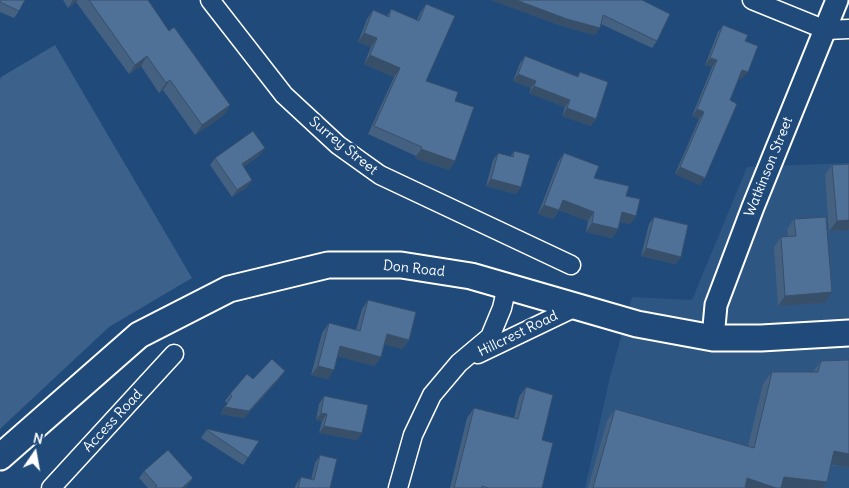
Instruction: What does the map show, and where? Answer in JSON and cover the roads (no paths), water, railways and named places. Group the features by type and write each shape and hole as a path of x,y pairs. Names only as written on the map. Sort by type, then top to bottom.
{"main road":[{"name":"Don Road","path":"0,456 139,335 229,289 328,265 401,265 470,276 637,324 713,338 761,338 849,333"}],"street":[{"name":"Surrey Street","path":"210,0 284,95 338,145 380,175 571,265"},
{"path":"752,0 826,30 849,29"},
{"name":"Watkinson Street","path":"713,338 716,305 753,207 837,0"},
{"name":"Hillcrest Road","path":"398,488 413,435 432,395 460,363 490,337 502,308 507,286"},
{"name":"Hillcrest Road","path":"460,363 578,306"},
{"name":"Access Road","path":"51,488 174,354"}]}
